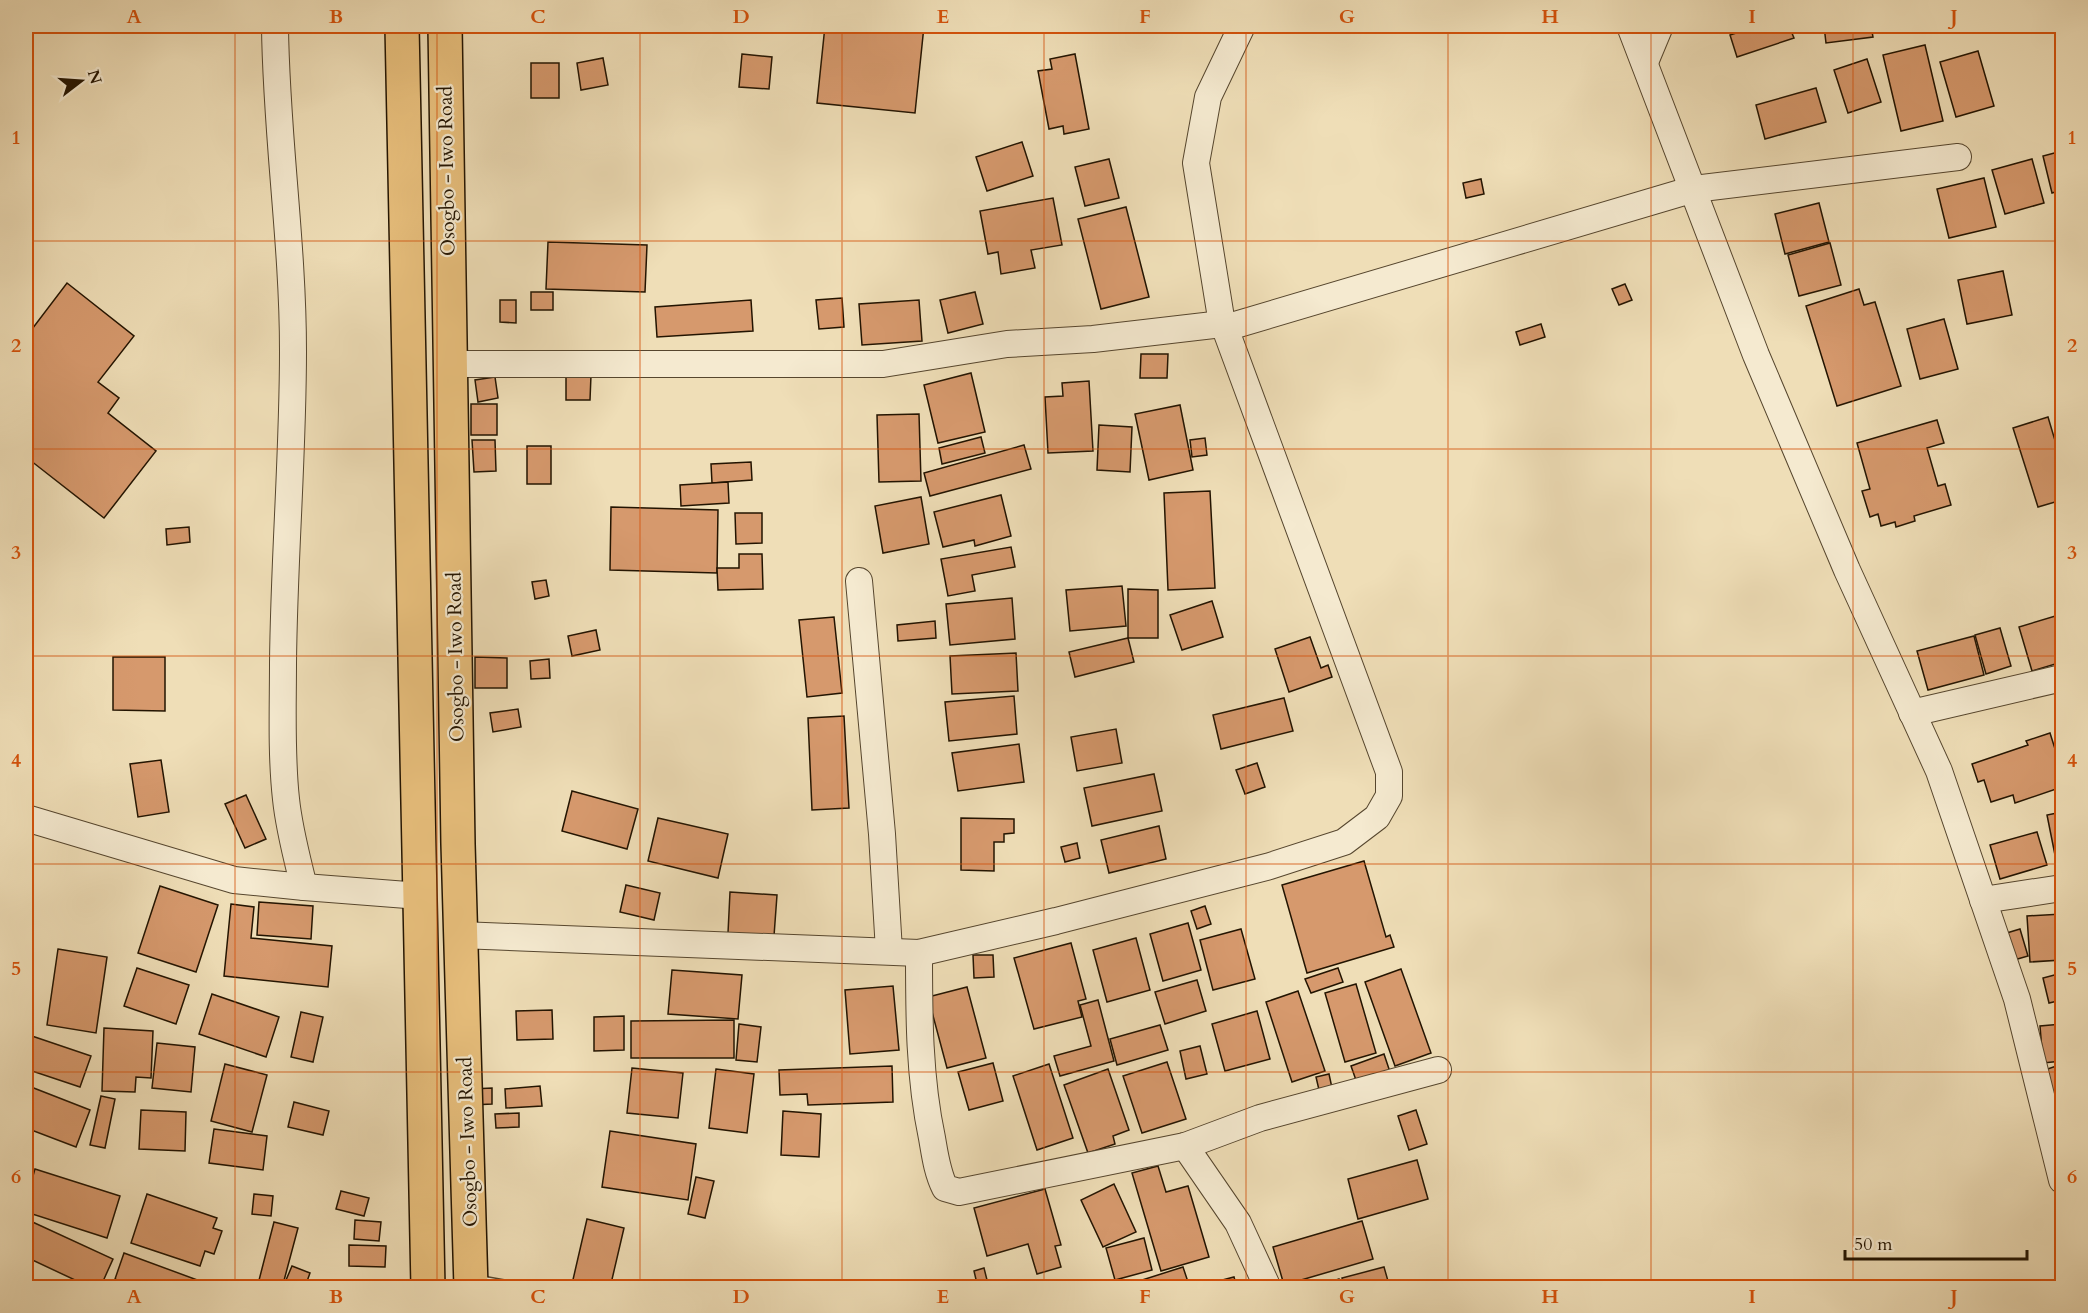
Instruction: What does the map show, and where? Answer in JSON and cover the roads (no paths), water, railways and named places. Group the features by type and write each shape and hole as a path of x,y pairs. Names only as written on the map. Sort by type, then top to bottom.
{"main road":[{"name":"Osogbo - Iwo Road","path":"402,26 428,1287"},
{"name":"Osogbo - Iwo Road","path":"445,26 460,935 471,1284"}],"street":[{"path":"274,26 288,227 293,349 291,474 284,602 282,755 291,833 304,887"},
{"path":"460,935 919,953 1056,921 1292,860 1344,842 1377,817 1389,796 1389,772 1224,326 1196,163 1208,97 1242,26"},
{"path":"1630,26 1756,355 1847,570 1939,771 2017,999 2062,1180"},
{"path":"1645,62 1660,26"},
{"path":"449,364 883,364 1007,344 1093,339 1224,326 1694,189 1958,158"},
{"path":"859,581 881,822 889,951"},
{"path":"1912,713 2062,678"},
{"path":"26,818 234,880 420,896"},
{"path":"1983,900 2062,888"},
{"path":"919,953 920,1054 927,1114 940,1177 945,1188 959,1192 1185,1146 1260,1118 1438,1070"},
{"path":"1185,1146 1238,1223 1268,1287"}],"lane":[{"path":"471,1284 512,1287"}]}
